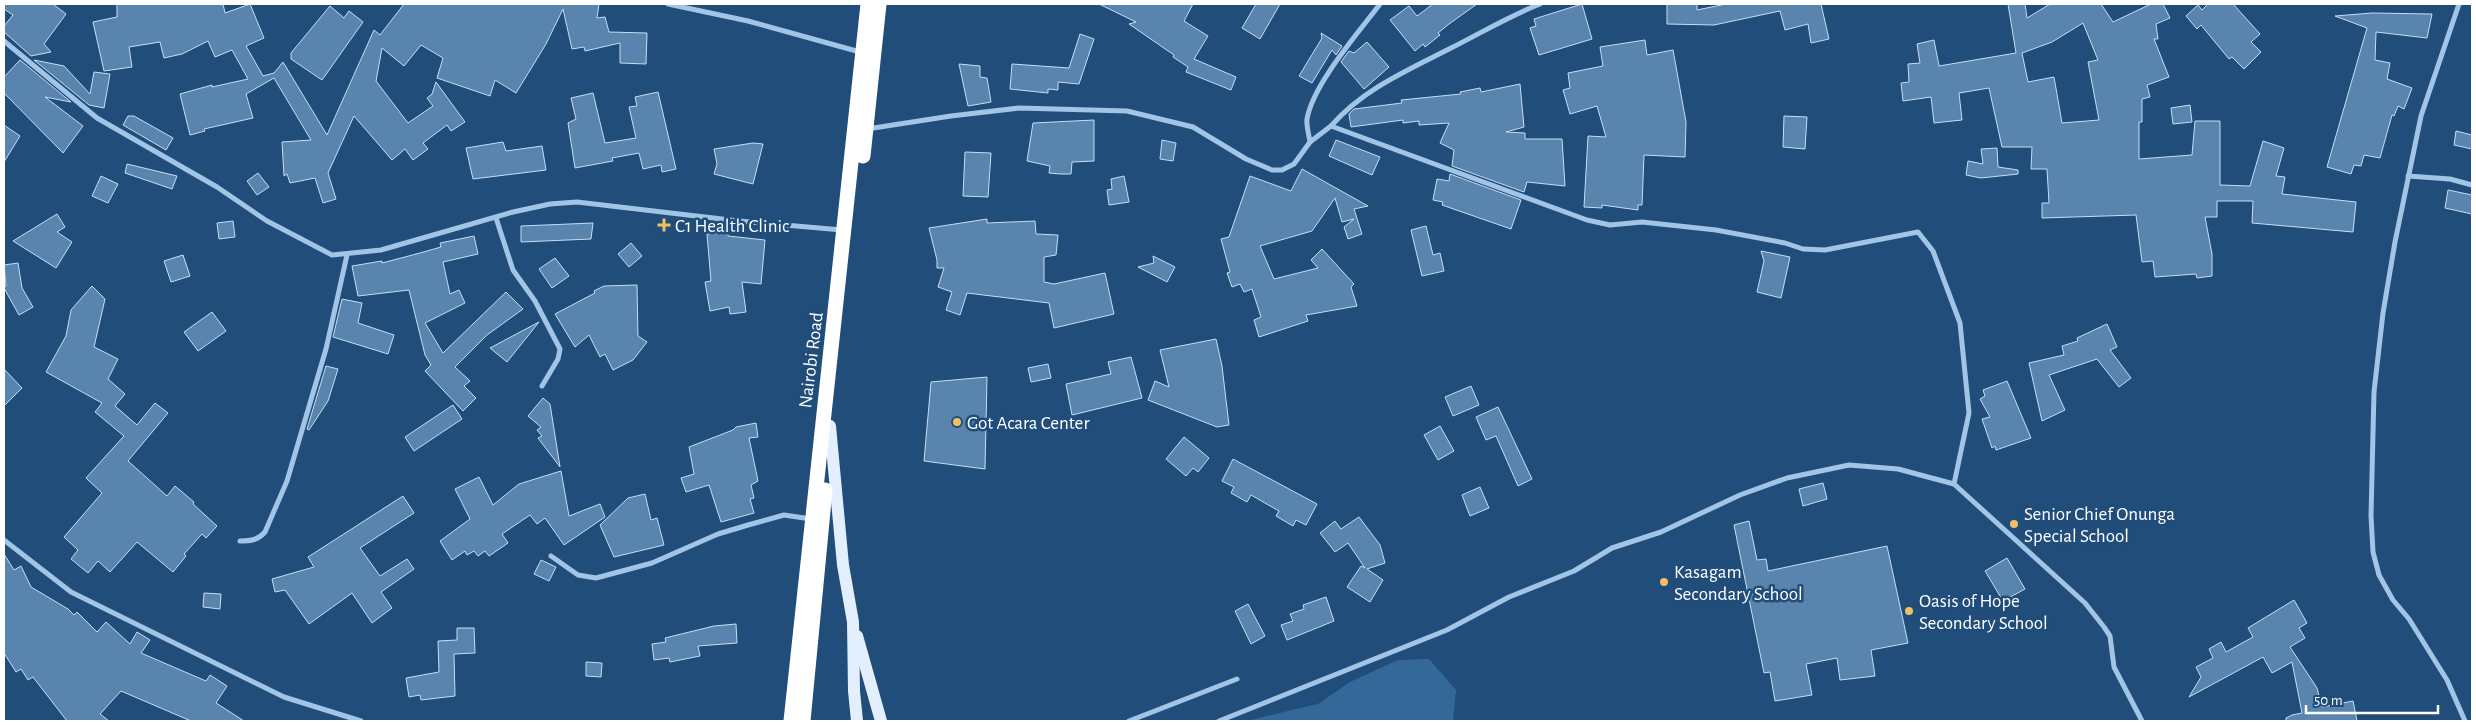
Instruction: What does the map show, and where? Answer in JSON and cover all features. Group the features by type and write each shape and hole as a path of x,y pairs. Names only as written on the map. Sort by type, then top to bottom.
{"highway":[{"name":"Nairobi Road","path":"791,721 868,4"},
{"name":"Nairobi Road","path":"803,721 818,574 830,426 866,130 879,4"}],"main road":[{"path":"830,426 843,565 853,622 881,721"},
{"path":"853,622 854,691 857,721"}],"street":[{"path":"668,4 748,21 863,53"},
{"path":"1310,142 1306,120 1314,100 1332,67 1380,4"},
{"path":"866,130 951,116 1019,108 1127,111 1193,127 1246,159 1272,170 1282,170 1294,164 1310,142 1331,126 1343,112 1373,89 1405,70 1540,4"},
{"path":"2460,4 2421,116 2408,176 2383,313 2374,392 2370,466 2373,552 2380,575 2392,600 2408,620 2447,680 2465,721"},
{"path":"4,41 97,118 217,187 268,221 313,247 332,255 347,255 410,243 543,206 577,202 739,222 845,231"},
{"path":"1331,126 1587,220 1610,225 1642,222 1716,230 1785,243 1803,249 1825,250 1918,232 1933,251 1960,323 1969,413 1954,484"},
{"path":"2408,176 2450,179 2472,185"},
{"path":"496,218 513,270 535,301 560,349 558,359 542,386"},
{"path":"240,541 260,538 265,532 287,481 326,349 347,255"},
{"path":"1219,721 1395,649 1447,630 1509,597 1574,571 1612,548 1661,532 1740,495 1787,478 1849,465 1898,469 1954,484 2078,597 2099,621 2110,636 2114,667 2142,721"},
{"path":"550,556 578,575 596,578 652,563 718,534 784,515 812,519"},
{"path":"4,540 71,592 284,696 361,721"},
{"path":"1129,721 1237,679"}],"shaded area":[{"path":"1429,659 1456,690 1453,721 1246,721 1318,704 1350,682 1398,660"}],"building":[{"path":"4,4 53,4 66,14 44,44 51,52 31,56 4,32 4,26 13,15 4,9"},
{"path":"117,4 223,4 225,13 250,4 264,38 246,46 263,76 274,73 283,62 327,135 374,30 380,35 404,4 599,4 597,18 605,17 609,32 647,33 646,64 620,63 620,43 585,51 584,47 572,49 563,9 546,44 516,93 495,80 490,96 437,78 443,58 421,45 404,66 382,48 376,81 408,123 433,106 427,98 432,94 436,82 465,122 451,131 447,125 423,143 428,149 413,160 405,149 392,160 354,116 328,173 336,199 323,203 315,178 290,183 287,174 284,176 282,142 311,140 274,78 246,94 253,118 204,129 205,131 190,135 180,94 212,85 212,87 248,79 232,50 215,57 208,41 182,54 164,58 160,42 129,47 132,67 104,71 93,22 117,17"},
{"path":"1099,4 1193,4 1184,21 1208,36 1194,59 1236,77 1231,90 1186,72 1188,67 1173,57 1174,55 1129,24 1136,22"},
{"path":"1256,4 1280,4 1260,39 1242,28"},
{"path":"1433,4 1477,4 1438,33 1440,35 1425,47 1423,44 1415,51 1390,20 1409,6 1417,16"},
{"path":"1582,4 1592,39 1539,55 1530,28 1536,26 1534,19"},
{"path":"1667,4 1697,4 1697,10 1726,4 1821,4 1829,39 1811,43 1808,24 1785,30 1780,11 1714,25 1667,24"},
{"path":"2008,4 2025,4 2027,18 2050,4 2101,4 2113,22 2151,4 2163,4 2170,18 2156,24 2158,39 2154,39 2169,77 2147,85 2150,97 2142,99 2142,122 2139,122 2139,159 2192,155 2195,121 2220,121 2220,185 2250,186 2263,141 2284,148 2276,176 2285,177 2282,194 2356,202 2353,232 2252,223 2253,201 2217,201 2217,217 2205,217 2212,254 2212,276 2197,278 2196,274 2155,277 2153,261 2142,262 2136,215 2042,218 2042,203 2049,203 2047,169 2031,169 2032,147 2002,147 1989,88 1959,93 1962,120 1934,123 1931,97 1903,101 1901,83 1909,82 1908,64 1920,63 1917,44 1934,40 1939,66 2016,53","holes":["2083,23 2098,60 2088,62 2099,120 2062,123 2054,77 2028,82 2022,53 2052,42"]},
{"path":"2208,4 2233,4 2260,34 2251,42 2261,52 2244,69 2232,57 2229,59 2201,25 2197,29 2186,16 2198,5 2202,10"},
{"path":"330,6 344,18 349,11 363,22 322,80 291,59 291,53"},
{"path":"2372,13 2432,14 2427,38 2376,32 2375,60 2390,63 2387,79 2412,88 2404,109 2398,106 2394,116 2392,115 2380,158 2364,155 2361,166 2354,165 2351,174 2327,167 2367,28 2335,16"},
{"path":"1321,33 1342,46 1336,55 1332,50 1312,83 1299,76 1322,38"},
{"path":"1080,34 1094,39 1079,84 1058,82 1058,90 1048,89 1048,93 1010,89 1012,64 1069,68"},
{"path":"1645,40 1647,55 1673,50 1686,122 1685,157 1644,155 1642,205 1638,205 1638,210 1602,205 1602,208 1584,207 1588,136 1606,137 1597,106 1570,114 1563,90 1570,88 1568,73 1603,66 1600,47"},
{"path":"1367,42 1389,67 1364,89 1341,62 1349,51 1354,53"},
{"path":"20,60 71,102 45,97 83,126 63,153 4,93 4,77"},
{"path":"34,60 64,66 90,94 94,72 110,74 104,108 89,105"},
{"path":"959,64 980,66 980,77 987,78 991,102 968,106"},
{"path":"1520,84 1524,127 1506,132 1525,133 1525,139 1562,139 1565,186 1527,182 1524,192 1452,166 1454,150 1440,143 1449,123 1419,125 1419,121 1403,123 1403,120 1351,127 1349,114 1354,109 1402,103 1401,100 1461,94 1460,92 1480,88 1481,92"},
{"path":"658,92 676,169 662,172 661,165 643,169 639,153 612,158 613,161 575,168 568,123 576,119 571,98 593,93 605,143 636,138 629,107 637,106 635,97"},
{"path":"2190,105 2192,122 2173,124 2171,108"},
{"path":"128,116 134,116 173,138 166,150 123,125"},
{"path":"1784,116 1807,117 1805,149 1783,147"},
{"path":"1094,120 1094,161 1072,162 1071,174 1060,174 1049,173 1050,166 1027,161 1033,123"},
{"path":"4,125 20,136 4,162"},
{"path":"2456,131 2472,135 2472,149 2454,145"},
{"path":"1162,140 1176,143 1173,161 1160,159"},
{"path":"1336,140 1380,157 1372,175 1329,156"},
{"path":"503,142 506,151 542,146 546,170 473,179 466,148"},
{"path":"753,143 763,144 753,184 714,174 717,164 714,149"},
{"path":"1997,148 1998,167 2018,170 2018,174 1981,178 1966,175 1968,161 1983,164 1981,149"},
{"path":"965,152 991,153 988,197 963,196"},
{"path":"127,164 177,176 172,189 125,173"},
{"path":"1302,169 1368,206 1354,209 1362,234 1348,239 1344,227 1354,219 1342,222 1335,198 1312,231 1260,246 1274,279 1318,268 1311,260 1322,249 1354,284 1351,287 1357,306 1306,315 1308,321 1259,337 1254,320 1261,317 1252,289 1244,292 1240,284 1232,287 1227,273 1230,272 1221,239 1229,237 1250,176 1291,191"},
{"path":"258,173 269,187 257,195 247,181"},
{"path":"1450,174 1521,200 1511,229 1442,205 1443,202 1433,200 1437,179 1449,181"},
{"path":"101,176 118,184 108,203 92,196"},
{"path":"1124,176 1129,202 1109,205 1107,190 1112,189 1111,179"},
{"path":"2448,190 2472,195 2472,214 2445,208"},
{"path":"57,214 65,227 57,232 72,242 56,268 13,241"},
{"path":"987,219 987,223 1035,221 1036,234 1058,235 1056,255 1044,257 1044,282 1054,284 1105,273 1114,314 1054,328 1049,303 967,293 960,315 946,310 952,292 938,287 944,268 937,268 937,260 929,228"},
{"path":"233,221 235,237 219,239 217,223"},
{"path":"593,223 591,239 521,242 521,226"},
{"path":"1426,226 1433,255 1440,253 1444,271 1422,276 1411,230"},
{"path":"728,233 728,236 765,240 761,284 742,282 746,312 730,314 729,307 710,311 705,282 711,281 707,234"},
{"path":"474,236 478,254 443,262 450,294 459,290 465,303 425,323 443,353 506,292 523,309 487,335 455,367 470,381 464,386 476,398 463,411 425,371 431,365 425,355 409,290 358,296 352,266 382,261 382,263 441,247 440,243"},
{"path":"631,243 642,256 629,267 618,254"},
{"path":"1761,251 1790,257 1781,298 1757,292 1764,261"},
{"path":"183,255 190,276 171,282 164,261"},
{"path":"1153,256 1175,267 1167,282 1138,267 1154,263"},
{"path":"555,258 569,276 552,288 539,269"},
{"path":"18,263 22,288 33,307 19,315 4,288 6,286 4,265"},
{"path":"637,285 638,336 647,342 633,360 613,370 605,354 600,357 589,335 575,347 555,314 595,293 594,291 604,286"},
{"path":"92,286 105,299 94,347 118,359 108,379 125,394 115,406 137,425 155,403 168,413 128,461 167,496 175,486 194,502 193,504 217,526 206,538 202,534 184,554 186,556 173,572 137,542 110,572 98,561 88,573 71,559 78,550 64,537 102,493 86,478 124,436 95,412 102,403 46,372 66,336 71,310"},
{"path":"342,299 362,303 358,323 394,335 388,354 333,337"},
{"path":"212,312 226,331 198,351 184,332"},
{"path":"539,322 507,362 490,348"},
{"path":"2107,324 2117,347 2110,350 2131,378 2119,387 2097,359 2049,375 2065,410 2042,421 2029,363 2064,355 2062,346 2078,341 2077,338"},
{"path":"1216,339 1222,366 1229,425 1217,427 1148,400 1155,381 1169,387 1160,350"},
{"path":"1131,357 1142,398 1072,415 1066,384 1111,374 1108,362"},
{"path":"1048,364 1051,378 1031,382 1028,368"},
{"path":"326,366 338,369 328,401 309,430 307,429"},
{"path":"4,369 22,388 4,406"},
{"name":"Got Acara Center","path":"987,377 985,469 924,461 931,382"},
{"path":"2007,381 2031,438 1996,450 1995,446 1992,448 1982,419 1990,417 1980,399 1985,396 1983,390"},
{"path":"1471,386 1479,405 1453,416 1445,397"},
{"path":"543,398 550,404 560,467 538,438 542,436 537,430 541,427 528,416"},
{"path":"453,405 462,419 414,451 405,437"},
{"path":"1498,407 1532,479 1518,486 1496,436 1486,440 1476,417"},
{"path":"756,423 758,437 749,438 758,481 751,485 754,498 750,499 754,513 721,522 709,485 686,492 681,478 694,474 689,447 733,430 736,427"},
{"path":"1440,426 1454,451 1438,460 1424,435"},
{"path":"1184,437 1209,458 1198,472 1193,468 1186,476 1166,459"},
{"path":"1233,459 1317,504 1306,525 1296,520 1293,526 1276,516 1279,511 1251,495 1247,502 1231,493 1234,487 1222,481"},
{"path":"561,471 569,516 600,504 605,517 564,545 545,518 537,524 530,515 502,534 508,543 489,556 485,551 478,556 474,551 467,555 465,551 452,560 440,541 470,519 455,489 479,477 493,505 519,484"},
{"path":"1823,483 1827,499 1803,506 1799,489"},
{"path":"1480,487 1489,508 1470,516 1462,495"},
{"path":"645,494 651,520 657,518 664,545 614,557 600,525 628,498"},
{"path":"403,496 414,513 360,548 380,576 407,559 414,569 381,592 392,608 372,623 352,593 309,624 285,590 275,592 272,579 314,567 308,557"},
{"path":"1359,517 1380,545 1385,563 1367,569 1383,580 1370,602 1347,587 1361,566 1365,568 1348,543 1335,552 1320,533 1335,521 1341,529"},
{"path":"1749,521 1757,560 1766,559 1768,571 1887,546 1908,643 1871,650 1875,676 1840,680 1837,658 1806,664 1812,695 1775,701 1770,672 1764,673 1734,525"},
{"path":"4,554 14,570 21,566 31,587 68,609 74,615 77,612 97,632 106,622 130,644 137,632 150,640 141,653 206,681 210,675 227,686 216,703 244,721 191,721 121,691 100,714 109,721 67,721 33,677 28,680 21,669 16,672 4,653"},
{"path":"2007,558 2025,589 2003,601 1985,571"},
{"path":"541,560 556,567 549,581 534,574"},
{"path":"204,593 221,594 220,609 203,607"},
{"path":"1326,597 1334,621 1287,640 1281,625 1293,621 1290,614 1304,609 1303,605"},
{"path":"2294,600 2307,623 2299,628 2305,638 2290,647 2317,688 2322,707 2353,701 2357,721 2286,721 2286,718 2292,715 2302,713 2292,662 2272,673 2263,657 2189,697 2201,677 2196,667 2213,658 2209,649 2221,642 2226,652 2253,637 2248,628"},
{"path":"1248,604 1265,636 1251,644 1235,611"},
{"path":"736,624 737,643 698,646 700,656 670,662 669,658 654,660 652,644 666,642 665,638 714,626"},
{"path":"457,628 474,628 475,653 454,654 455,696 421,700 420,695 409,697 406,678 439,672 438,641 457,640"},
{"path":"586,662 602,663 601,677 586,676"}],"place":[{"name":"C1 Health Clinic","path":"664,225"},
{"name":"Got Acara Center","path":"957,422"},
{"name":"Senior Chief Onunga Special School","path":"2014,524"},
{"name":"Kasagam Secondary School","path":"1664,582"},
{"name":"Oasis of Hope Secondary School","path":"1909,611"}]}
